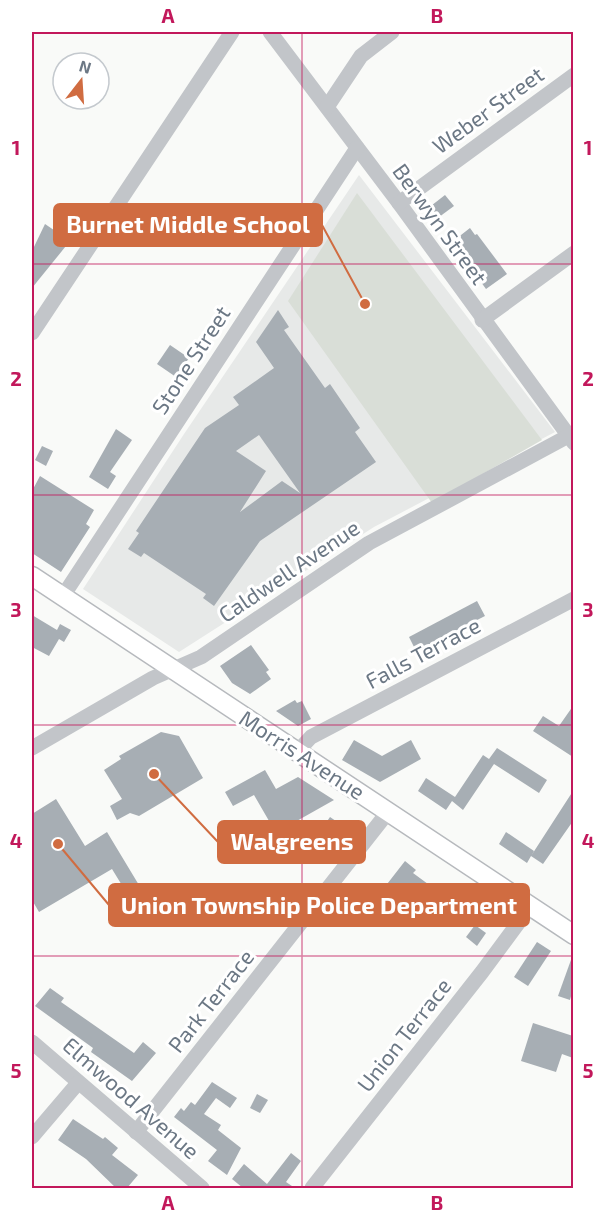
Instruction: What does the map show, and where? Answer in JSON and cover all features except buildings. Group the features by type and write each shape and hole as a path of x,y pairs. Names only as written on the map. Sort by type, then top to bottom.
{"main road":[{"name":"Morris Avenue","path":"32,576 573,935"}],"street":[{"path":"32,333 232,32"},
{"name":"Berwyn Street","path":"270,32 572,438"},
{"path":"327,107 361,56 392,32"},
{"name":"Weber Street","path":"399,203 573,75"},
{"name":"Stone Street","path":"63,596 357,148"},
{"path":"482,320 573,253"},
{"name":"Caldwell Avenue","path":"32,748 153,678 174,671 201,657 369,543 572,438"},
{"name":"Falls Terrace","path":"297,752 311,737 573,599"},
{"name":"Park Terrace","path":"136,1132 388,812"},
{"name":"Union Terrace","path":"312,1188 482,972 530,907"},
{"name":"Elmwood Avenue","path":"32,1042 194,1185"},
{"path":"32,1137 78,1083"}],"shaded area":[{"path":"359,175 555,432 374,527 179,652 83,589 184,434"},
{"path":"357,193 542,440 432,503 288,301"}],"place":[{"name":"Burnet Middle School","path":"365,304"},
{"name":"Walgreens","path":"154,774"},
{"name":"Union Township Police Department","path":"58,844"}]}
